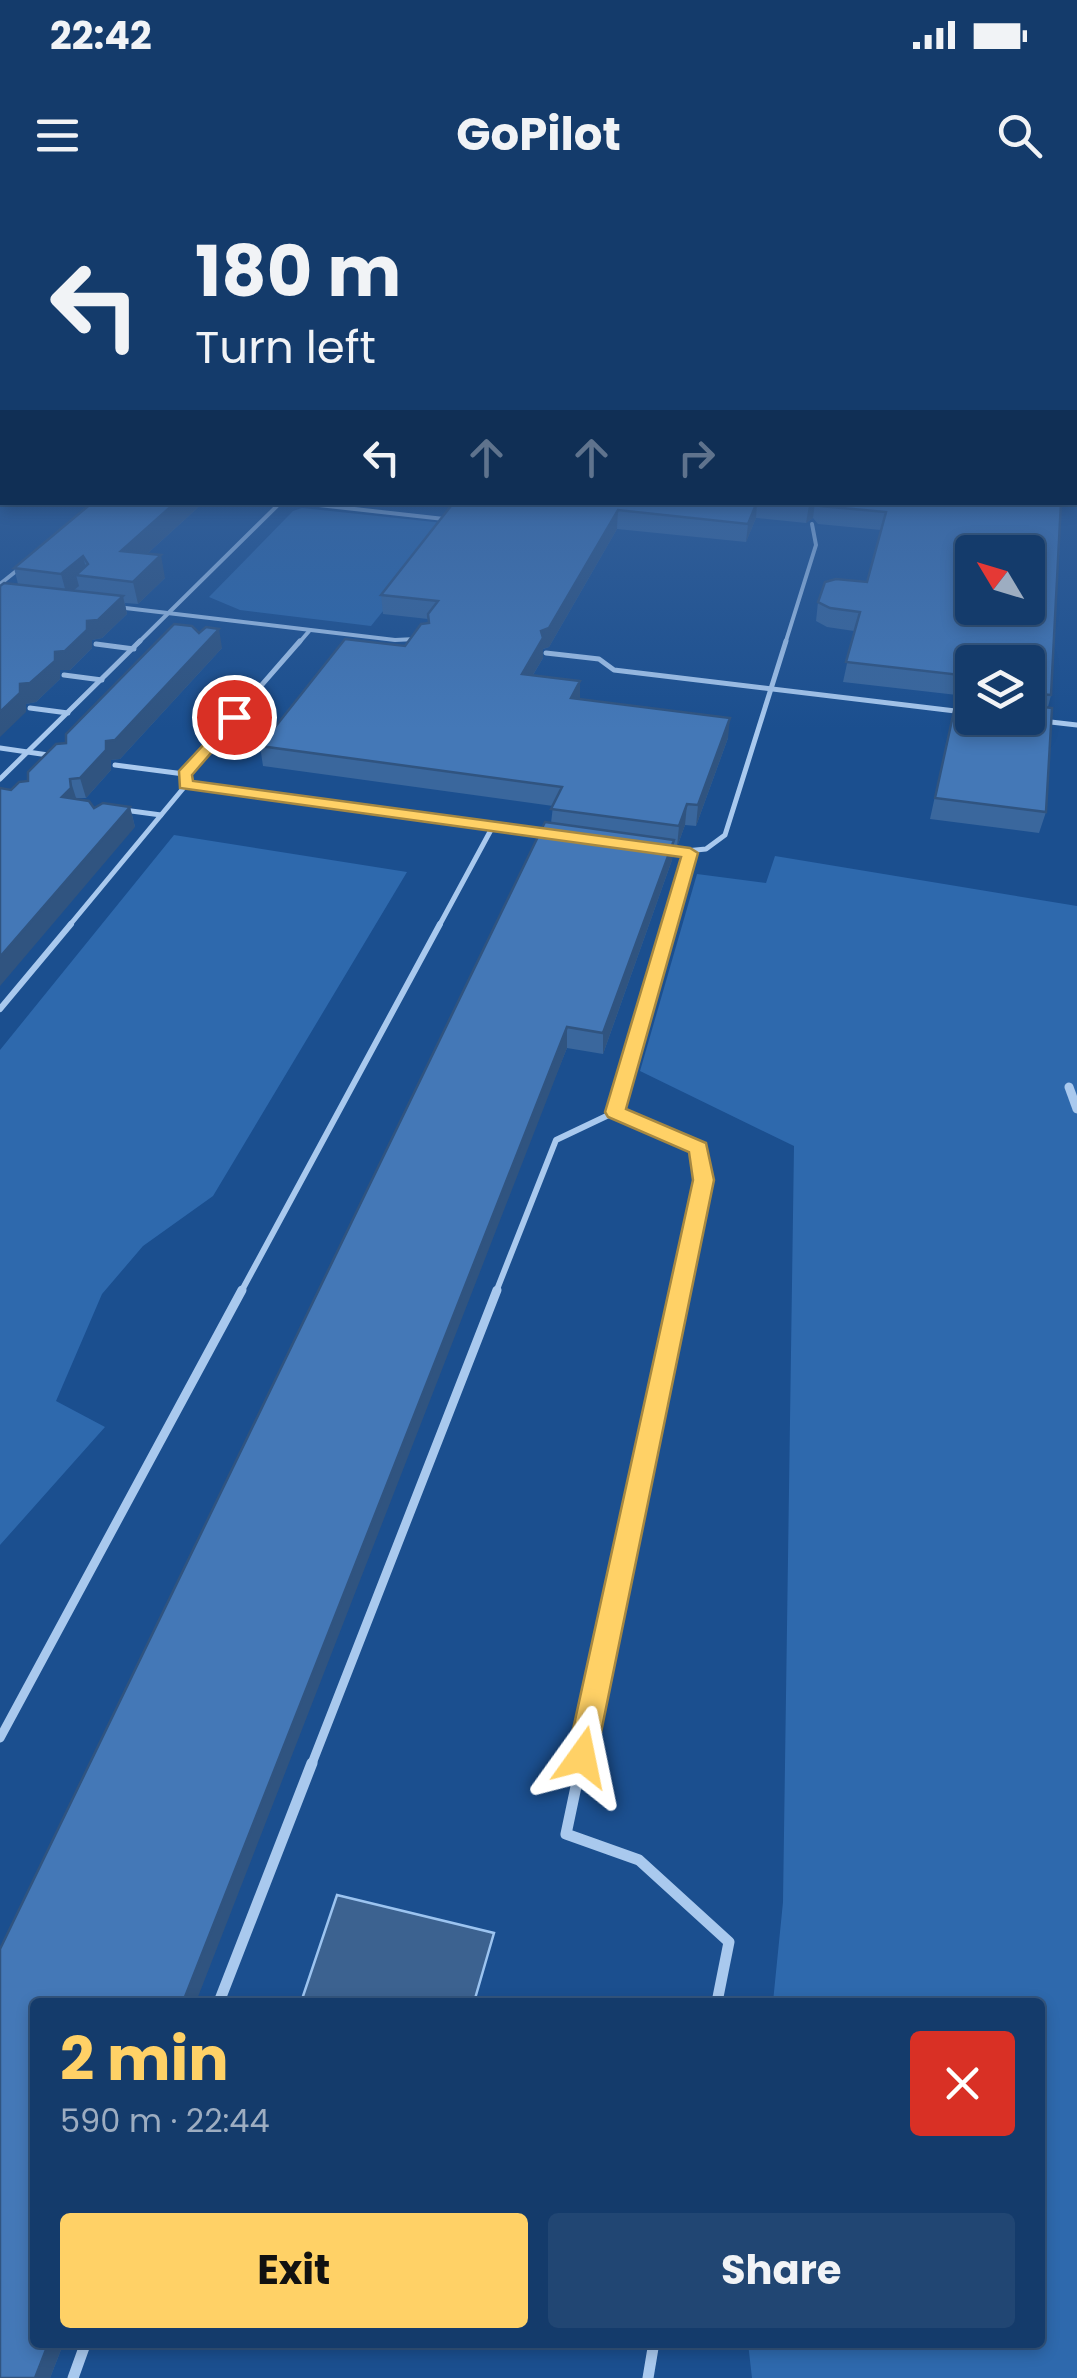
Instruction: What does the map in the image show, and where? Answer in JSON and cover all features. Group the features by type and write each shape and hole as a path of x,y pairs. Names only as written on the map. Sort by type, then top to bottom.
{"street":[{"path":"1069,1086 1077,1109"}],"lane":[{"path":"0,779 258,526"},
{"path":"655,851 690,853 718,843 725,835 774,689 816,544 812,526"},
{"path":"0,584 28,560"},
{"path":"103,606 396,640 426,638"},
{"path":"214,632 225,620"},
{"path":"184,774 310,630"},
{"path":"96,644 134,649"},
{"path":"546,652 599,659 614,670 955,711"},
{"path":"64,675 102,680"},
{"path":"30,708 68,713"},
{"path":"1045,722 1077,725"},
{"path":"0,748 67,758"},
{"path":"116,764 184,774"},
{"path":"184,774 186,785"},
{"path":"0,1010 186,785"},
{"path":"186,785 564,838"},
{"path":"112,808 161,815"},
{"path":"0,1738 492,828"},
{"path":"221,1998 556,1140 615,1112 690,853"},
{"path":"615,1112 699,1148 703,1180 566,1834 639,1860 728,1942 718,1998"},
{"path":"72,2378 84,2348"},
{"path":"648,2378 653,2348"}],"shaded area":[{"path":"279,526 452,526 371,626 240,610 209,597"},
{"path":"174,835 407,872 213,1196 143,1246 102,1294 56,1401 105,1427 0,1545 0,1050"},
{"path":"775,856 1077,906 1077,2378 752,2378 749,2348 1045,2348 1045,1998 773,1998 783,1902 794,1146 640,1071 697,874 766,883"},
{"path":"337,1895 494,1933 475,1998 302,1998"}],"building":[{"path":"65,526 149,526 121,551 161,555 133,582 76,575 88,564 83,556 61,574 14,568"},
{"path":"435,526 609,526 549,628 541,631 543,638 522,674 580,681 571,698 730,718 698,805 687,804 679,826 551,809 562,787 260,746 345,639 405,646 421,624 429,623 428,614 438,601 381,595"},
{"path":"882,526 1060,526 1051,695 1045,694 1045,645 955,645 955,674 846,662 860,612 830,608 818,602 825,582 867,582"},
{"path":"4,583 123,596 98,620 87,621 87,630 65,651 55,652 55,661 30,683 20,684 20,693 0,712 0,586"},
{"path":"174,624 192,626 199,633 206,627 219,629 115,740 106,741 106,750 80,778 70,779 71,788 62,797 89,801 94,808 103,803 130,807 0,957 0,788 11,790 19,782 28,781 28,772 56,744 66,743 66,734"},
{"path":"955,706 955,735 1045,735 1045,707 1052,708 1046,812 935,798"},
{"path":"545,822 674,840 603,1033 567,1027 185,1998 30,1998 30,2348 47,2348 35,2378 0,2378 0,1949"}],"route":[{"path":"234,717 184,774 186,785 673,854 690,853 615,1112 699,1148 703,1180 582,1757"}]}
